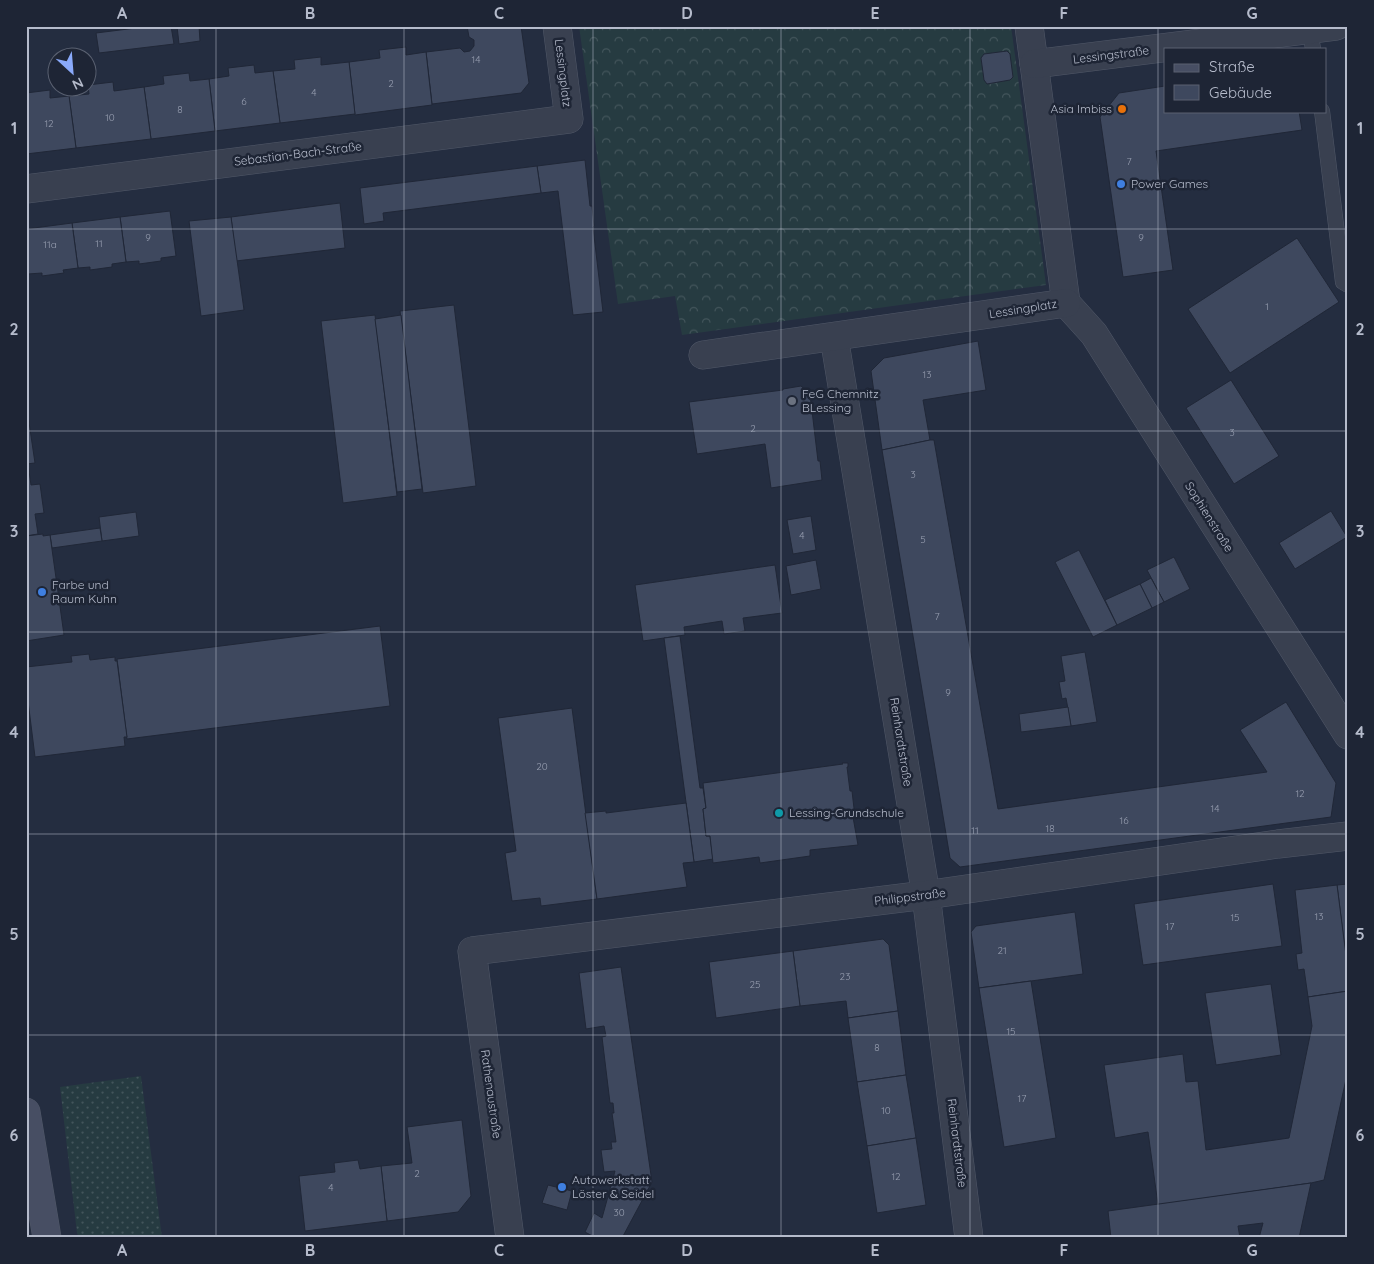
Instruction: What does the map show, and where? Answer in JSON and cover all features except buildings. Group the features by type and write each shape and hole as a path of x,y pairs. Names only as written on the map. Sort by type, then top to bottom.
{"street":[{"name":"Lessingplatz","path":"557,26 569,119"},
{"name":"Lessingplatz","path":"703,355 1066,302 1029,26"},
{"name":"Lessingstraße","path":"1211,48 1311,39 1336,26"},
{"name":"Lessingstraße","path":"1034,64 1164,52"},
{"name":"Sebastian-Bach-Straße","path":"26,190 569,119"},
{"name":"Sophienstraße","path":"1066,302 1094,334 1348,735"},
{"name":"Reinhardtstraße","path":"834,337 926,895 969,1238"},
{"name":"Philippstraße","path":"472,950 926,895 1348,836"},
{"name":"Rathenaustraße","path":"472,950 510,1238"},
{"path":"26,1112 47,1238"}],"lane":[{"path":"1322,112 1343,282 1348,286"}],"green space":[{"path":"579,26 1011,26 1046,285 682,335 675,296 618,304"},
{"path":"141,1076 162,1238 79,1238 60,1087"}],"place":[{"name":"Asia Imbiss","path":"1122,109"},
{"name":"Power Games","path":"1121,184"},
{"name":"FeG Chemnitz BLessing","path":"792,401"},
{"name":"Farbe und Raum Kuhn","path":"42,592"},
{"name":"Lessing-Grundschule","path":"779,813"},
{"name":"Autowerkstatt Löster & Seidel","path":"562,1187"}]}
